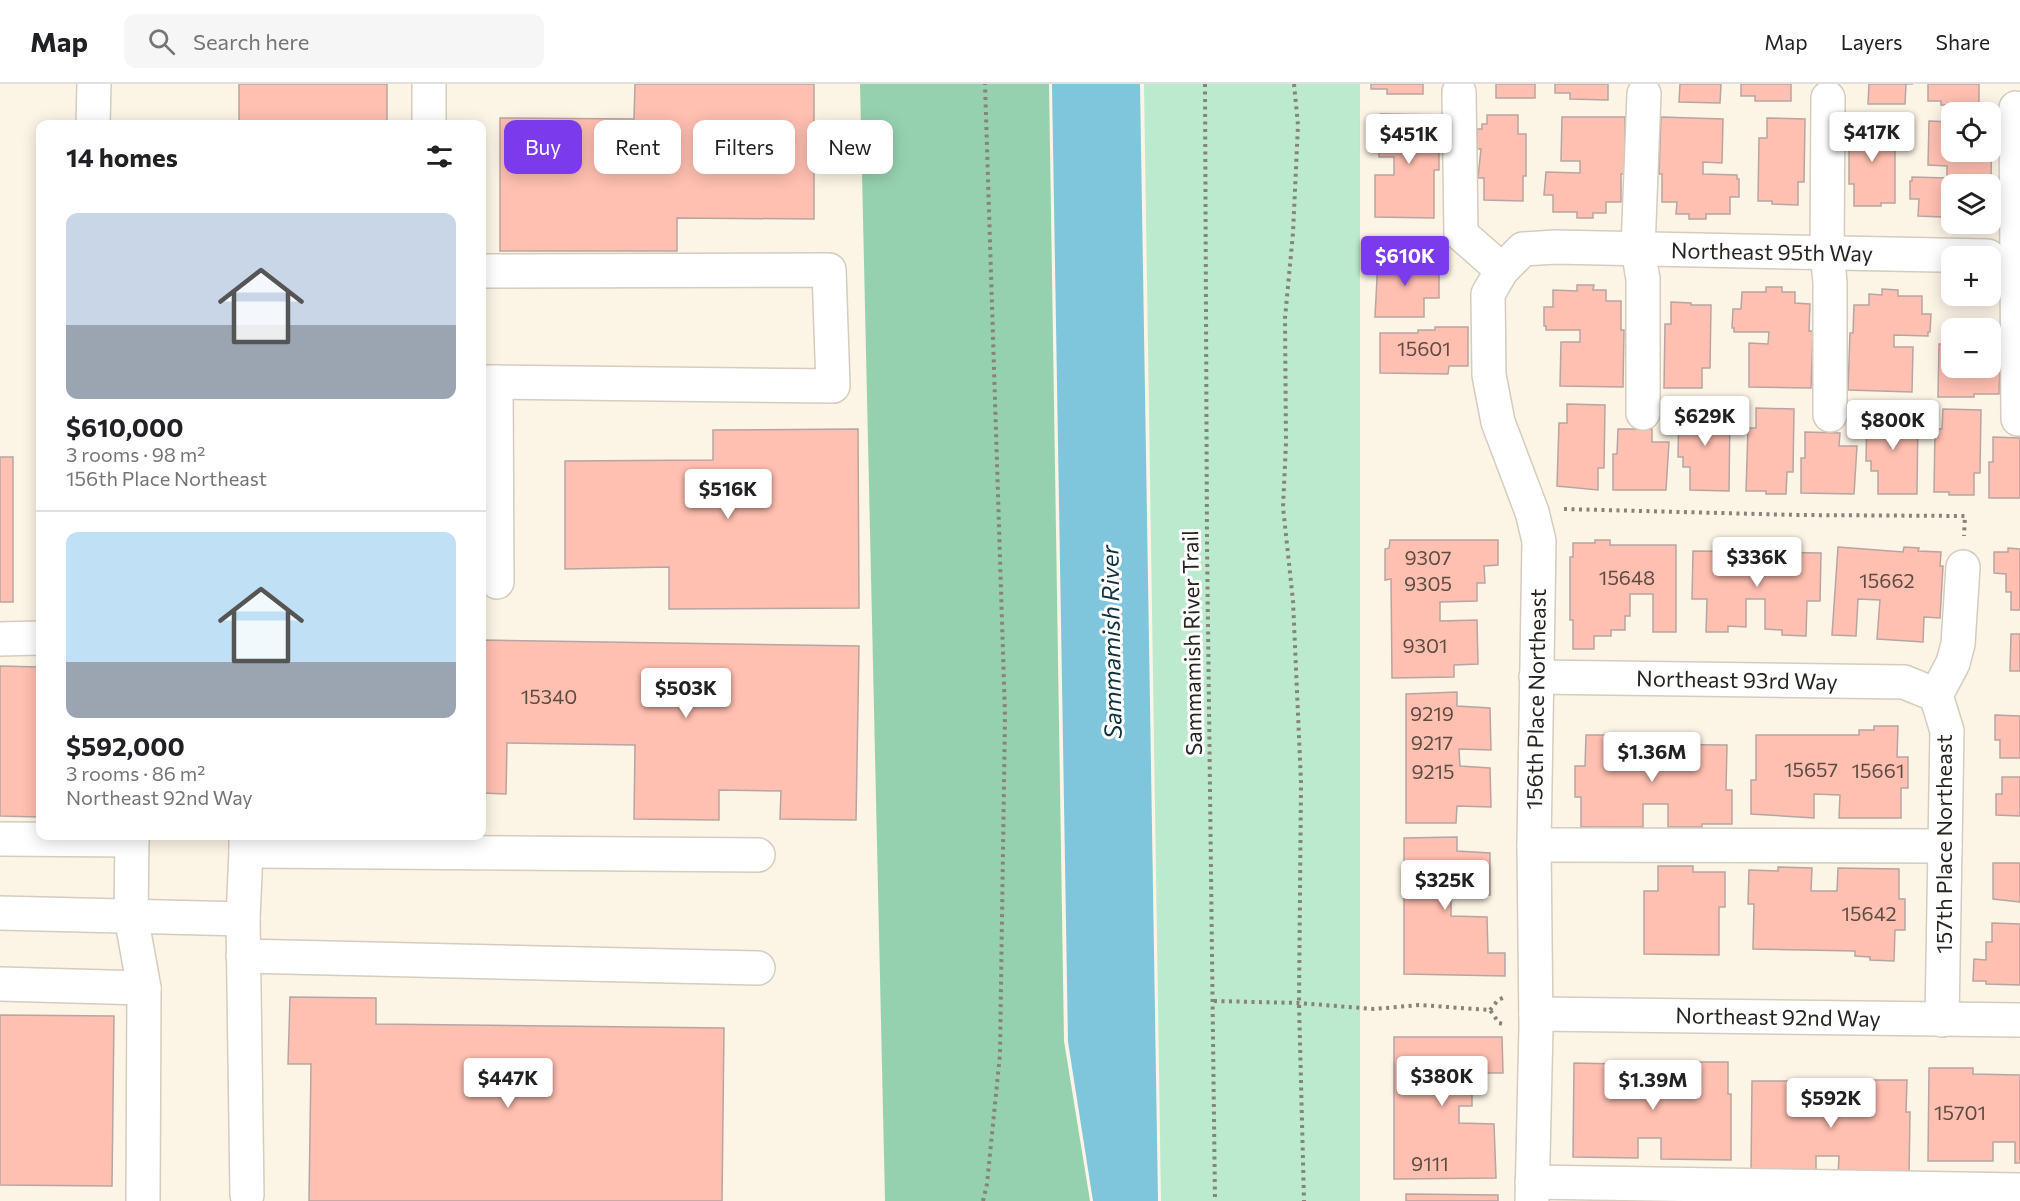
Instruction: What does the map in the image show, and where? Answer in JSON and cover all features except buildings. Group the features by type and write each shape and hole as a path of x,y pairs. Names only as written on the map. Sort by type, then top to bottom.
{"street":[{"path":"93,120 94,84"},
{"path":"429,84 429,120"},
{"path":"1459,92 1461,234 1502,270"},
{"path":"1643,413 1643,279 1638,249 1644,94"},
{"path":"1828,98 1827,253 1830,282 1830,415"},
{"path":"2016,108 2004,257 2018,419"},
{"name":"156th Place Northeast","path":"1532,1191 1521,1019 1534,845 1539,541 1532,512 1498,422 1489,375 1488,294 1502,270 1523,249 1555,248"},
{"name":"Northeast 95th Way","path":"1555,248 2004,257"},
{"path":"486,271 829,270 833,386 489,382 497,582"},
{"path":"1936,695 1953,663 1958,644 1963,567"},
{"path":"0,639 36,638"},
{"name":"Northeast 93rd Way","path":"1536,677 1904,682 1936,695"},
{"name":"157th Place Northeast","path":"1936,695 1947,731 1942,1020"},
{"path":"0,839 36,839"},
{"path":"132,840 131,916 144,988 143,1201"},
{"path":"247,1195 243,956 246,843 758,855"},
{"path":"1534,845 1945,846"},
{"path":"0,913 243,919"},
{"path":"243,956 758,968"},
{"path":"0,984 144,988"},
{"name":"Northeast 92nd Way","path":"1521,1019 2020,1020"},
{"path":"1532,1191 2020,1190"}],"path":[{"path":"983,1201 987,1184 1000,1054 1005,716 985,84"},
{"name":"Sammamish River Trail","path":"1205,84 1207,531 1215,1201"},
{"path":"1294,84 1298,124 1293,233 1285,318 1286,444 1283,507 1293,601 1301,782 1299,1003 1304,1201"},
{"path":"1563,509 1798,515 1965,516"},
{"path":"1214,1001 1299,1003 1374,1009 1419,1005 1490,1010 1499,1023 1521,1019"}],"green space":[{"path":"860,84 1049,84 1064,1041 1090,1201 885,1201 862,174 893,174 893,120 861,120"},
{"path":"1144,84 1360,84 1360,1201 1161,1201"}],"water":[{"name":"Sammamish River","path":"1052,84 1140,84 1158,1201 1093,1201 1068,1042"}]}
